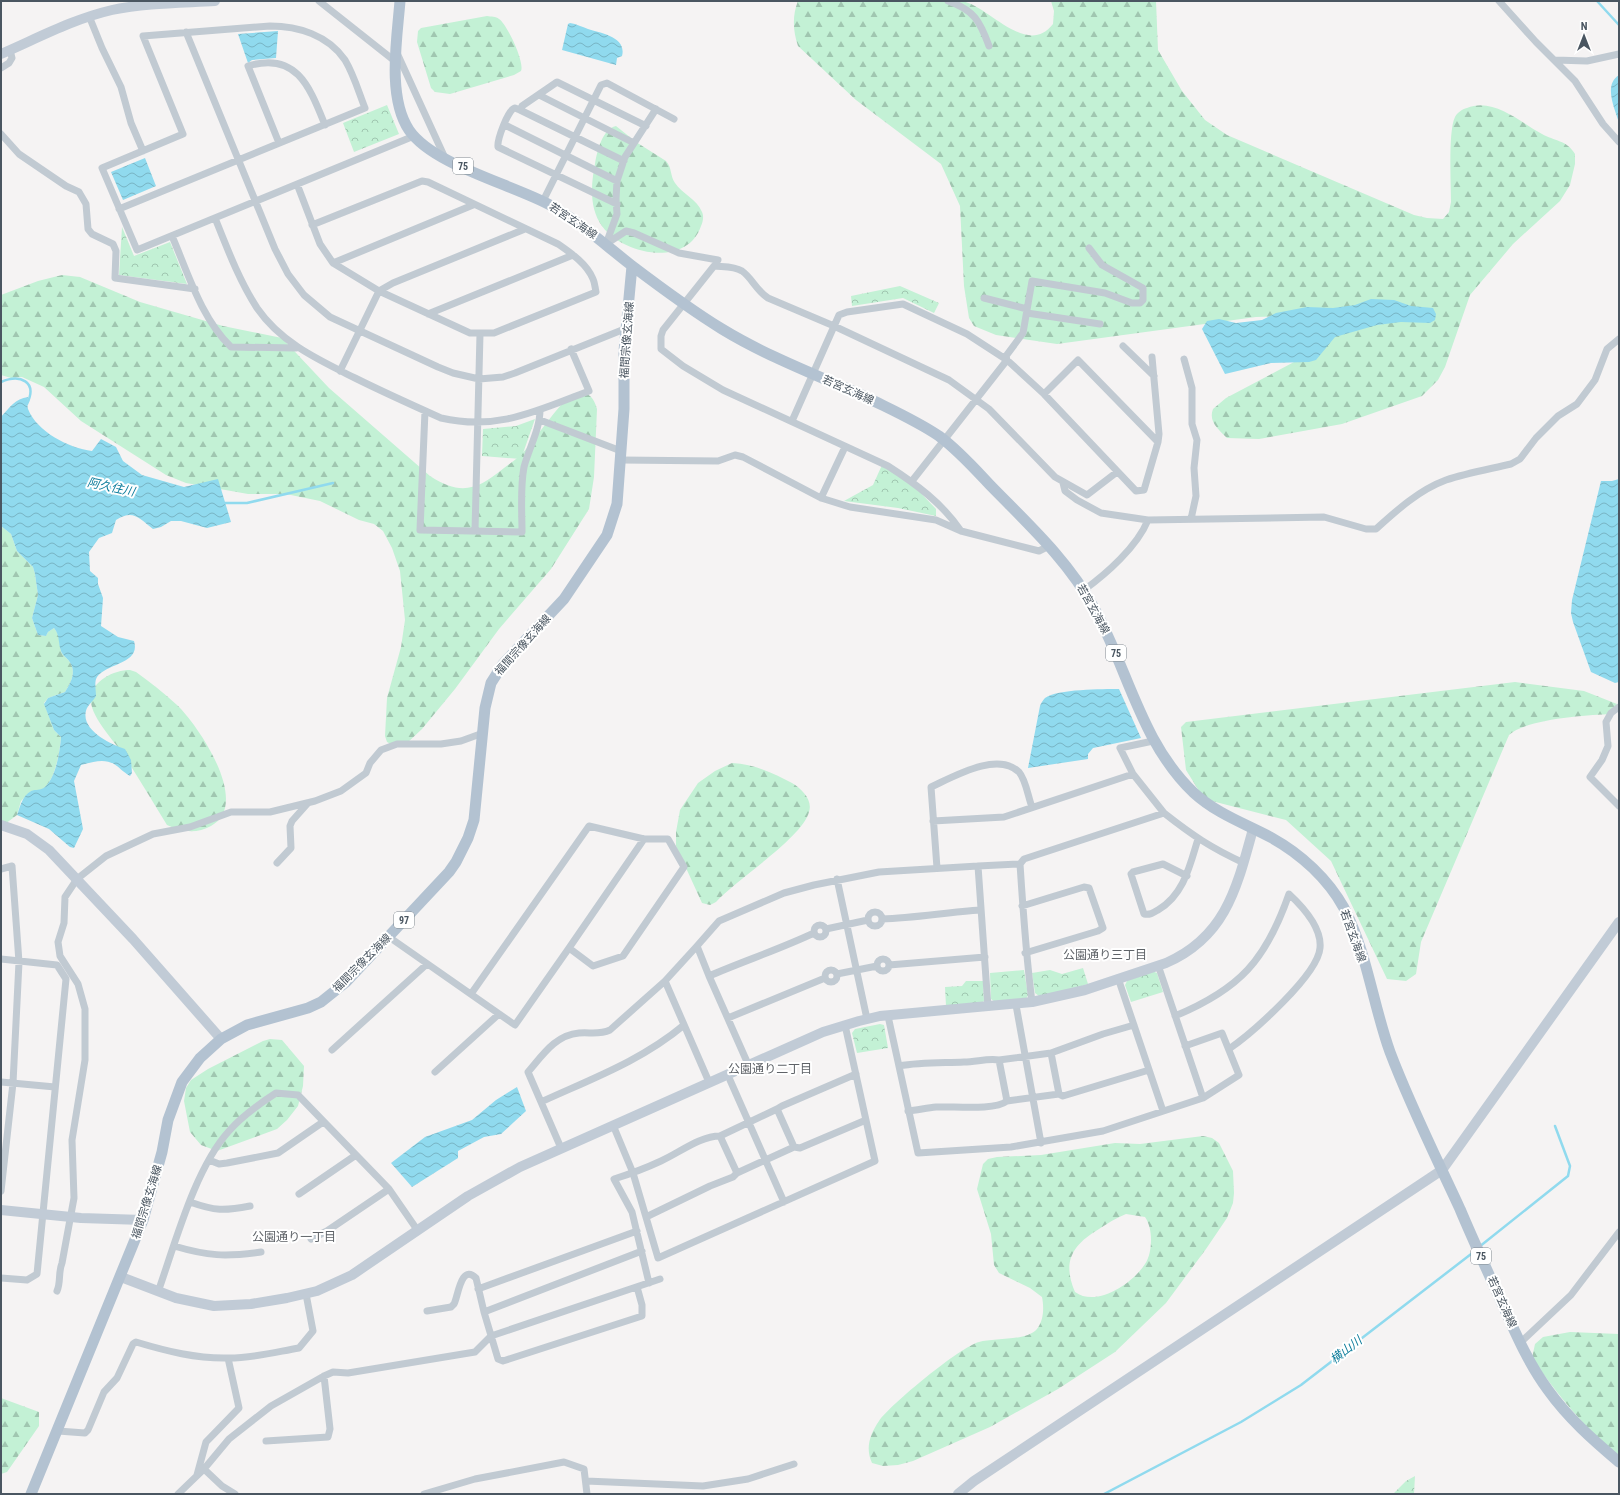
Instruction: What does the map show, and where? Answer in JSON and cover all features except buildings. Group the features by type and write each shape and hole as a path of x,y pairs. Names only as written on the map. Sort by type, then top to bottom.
{"main road":[{"name":"若宮玄海線","path":"400,1 396,51 398,104 406,124 421,144 445,159 543,201 563,213 606,244 632,266 683,302 721,328 751,345 897,412 944,440 966,460 1069,568 1084,590 1108,634 1153,740 1176,774 1194,793 1232,819 1287,847 1307,863 1328,884 1346,912 1358,944 1391,1054 1520,1343 1547,1389 1573,1422 1619,1462"},
{"name":"福間宗像玄海線","path":"31,1494 121,1277 143,1220 176,1094 189,1071 217,1035 247,1025 296,1012 321,1002 346,982 449,872 468,838 475,813 488,691 496,673 564,599 607,536 617,504 621,456 624,351 632,266"}],"street":[{"path":"1,68 9,63 12,58 6,52 50,30 89,16 139,6 215,1"},
{"path":"319,1 396,62"},
{"path":"327,1 332,11"},
{"path":"948,1 968,10 977,18 984,30 989,46"},
{"path":"1499,1 1536,42 1575,81 1603,124 1619,142"},
{"path":"89,16 102,48 121,87 131,123 143,152"},
{"path":"119,209 365,108 345,60 321,38 309,32 282,26 143,36 184,134 102,168 119,209 137,250 414,136"},
{"path":"186,32 275,249 288,274 304,295 330,317 438,367 470,378 479,379 503,377 515,373 627,328"},
{"path":"396,51 445,159"},
{"path":"1555,60 1587,61 1619,54"},
{"path":"279,144 248,66 257,63 272,63 282,65 298,74 311,90 325,125"},
{"path":"520,110 522,106 557,82 646,126"},
{"path":"543,201 601,85 607,83 674,119"},
{"path":"538,95 634,142"},
{"path":"617,204 498,147 497,141 511,109 520,110 624,161"},
{"path":"606,244 617,214 617,181 624,161 634,142 656,109"},
{"path":"505,125 617,181"},
{"path":"1,134 19,154 66,186 79,192 83,198 88,229 92,234 113,244 116,251 115,278 196,289"},
{"path":"297,184 312,225 324,252 333,263 378,291 466,332 480,334 494,333 596,292 593,280 573,254 558,244 428,182 422,181 312,225"},
{"path":"333,263 474,205"},
{"path":"215,218 230,256 258,309 274,328 296,348 340,371 441,418 458,422 508,420 540,410 589,391 571,350"},
{"path":"340,371 378,291 393,283 525,229"},
{"path":"606,244 626,232 634,233 679,253 718,260"},
{"path":"172,236 206,312 221,338 231,347 296,348"},
{"path":"912,481 1007,360 1006,356 1023,333 1032,281 1105,293 1132,303 1140,304 1145,294 1143,288 1102,265 1089,248"},
{"path":"428,314 573,254"},
{"path":"961,531 952,519 912,481 888,466 723,390 683,366 661,349 661,336 663,330 683,302 714,266 733,268 747,276 754,287 768,298 929,369 949,380 976,398 1054,477 1087,495 1117,472"},
{"path":"984,298 1027,311 1100,324"},
{"path":"792,421 839,315 847,312 903,304 967,334 1007,360 1044,394 1136,491 1144,490 1159,434 1152,357"},
{"path":"475,531 480,334"},
{"path":"1064,483 1065,491 1077,500 1102,513 1148,520 1324,517 1366,529 1376,529 1400,508 1424,491 1446,480 1511,464 1520,459 1536,438 1558,416 1577,404 1595,380 1607,349 1619,339"},
{"path":"1123,346 1154,376"},
{"path":"1184,359 1192,388 1192,424 1197,440 1194,468 1196,496 1191,519"},
{"path":"1044,394 1078,360 1158,442"},
{"path":"425,411 420,530 522,532 522,483 524,469 527,454 540,420 540,410"},
{"path":"540,420 621,456 718,461 735,456 756,463 821,498 850,507 936,520 961,531 1039,551 1049,546"},
{"path":"821,498 845,447"},
{"path":"1084,590 1100,578 1125,553 1144,529 1148,520"},
{"path":"1619,707 1611,713 1606,722 1608,746 1602,760 1590,777 1619,806"},
{"path":"57,1291 59,1282 58,1271 74,1198 72,1140 85,1060 86,1009 78,984 60,956 58,942 64,923 65,897 77,879 106,856 153,834 190,827 231,812 270,812 341,791 366,773 370,763 381,750 397,744 441,744 483,733"},
{"path":"1153,740 1120,748 1133,774 1164,812 1198,839 1244,863"},
{"path":"937,868 931,787 976,766 986,764 1011,767 1019,773 1032,807"},
{"path":"933,821 1004,817 1133,774"},
{"path":"277,863 291,848 290,826 292,821 308,802"},
{"path":"1032,1002 1025,953 1020,864 1024,859 1164,812"},
{"path":"1,825 16,829 38,840 49,850 77,879 217,1035"},
{"path":"471,994 589,826 644,839 668,839 684,867 622,956 593,966 569,948"},
{"path":"121,1277 190,1303 227,1306 251,1304 306,1294 329,1286 352,1275 492,1182 613,1124 817,1034 867,1019 1016,1005 1032,1002 1084,990 1158,966 1187,952 1214,928 1222,918 1234,894 1253,829"},
{"path":"389,937 515,1025 644,839"},
{"path":"1187,876 1163,864 1133,872 1131,874 1144,914 1149,915 1163,907 1179,892 1187,876 1198,839"},
{"path":"561,1148 528,1072 553,1044 562,1037 570,1034 601,1033 610,1030 665,981 719,921 784,894 837,879 879,872 1020,864"},
{"path":"1,869 12,866 19,962 13,1083 1,1191"},
{"path":"978,866 988,1007"},
{"path":"837,879 867,1019"},
{"path":"1022,906 1084,887 1089,888 1103,928 1091,934 1025,953"},
{"path":"1175,1016 1201,1005 1222,993 1253,965 1273,935 1289,894 1306,913 1318,934 1320,948 1318,958 1313,968 1280,1004 1250,1034 1229,1049"},
{"path":"709,976 752,957 791,944 814,933 821,937 826,933 826,929 868,920 870,914 875,912 880,915 882,919 913,918 950,912 981,910"},
{"path":"958,1494 974,1481 1442,1170 1619,922"},
{"path":"696,946 748,1064"},
{"path":"728,1018 826,978 830,982 834,981 837,974 877,966 879,960 883,959 888,961 889,965 917,964 953,958 985,956"},
{"path":"1,959 57,965 66,979 37,1274 27,1280 1,1278"},
{"path":"332,1050 427,964"},
{"path":"1158,966 1202,1098"},
{"path":"1118,978 1163,1111"},
{"path":"665,981 709,1082"},
{"path":"1016,1005 1041,1143"},
{"path":"435,1072 499,1014"},
{"path":"888,1016 918,1153 1041,1143 1103,1131 1202,1098 1238,1075 1222,1033 1184,1046"},
{"path":"541,1102 626,1064 652,1050 684,1025"},
{"path":"613,1124 633,1173 658,1258 875,1161 845,1025"},
{"path":"899,1066 916,1063 1026,1058 1051,1053 1103,1034 1134,1025"},
{"path":"1051,1053 1059,1094"},
{"path":"999,1060 1007,1102"},
{"path":"908,1111 936,1107 987,1106 1059,1094 1063,1096 1149,1070"},
{"path":"649,1283 632,1212 614,1179 661,1161 714,1136 720,1136 777,1110 782,1106 856,1074"},
{"path":"730,1080 784,1202"},
{"path":"1,1082 56,1087"},
{"path":"158,1292 190,1202 209,1160 228,1131 276,1093 298,1095 389,1189 418,1231"},
{"path":"777,1110 794,1147"},
{"path":"646,1217 794,1147 800,1148 866,1120"},
{"path":"209,1160 219,1164 227,1164 278,1153 323,1122"},
{"path":"720,1136 737,1173"},
{"path":"298,1194 356,1155"},
{"path":"311,1239 327,1231 389,1189"},
{"path":"190,1202 213,1210 235,1209 250,1206"},
{"path":"1,1210 71,1217 143,1220"},
{"path":"478,1289 637,1231"},
{"path":"1520,1343 1571,1295 1619,1232"},
{"path":"174,1246 203,1255 231,1256 260,1252"},
{"path":"484,1312 642,1252"},
{"path":"427,1311 454,1304 458,1287 464,1276 472,1275 476,1278 498,1359 503,1361 642,1316 642,1305 637,1287"},
{"path":"178,1494 204,1469 216,1454 247,1423 287,1395 324,1376 333,1372 348,1374 475,1352 491,1336 660,1279"},
{"path":"58,1431 85,1433 88,1430 104,1392 117,1378 136,1342 190,1355 228,1358 261,1355 299,1348 313,1331 306,1294"},
{"path":"197,1476 206,1442 239,1408 228,1358"},
{"path":"266,1441 328,1437 330,1429 324,1376"},
{"path":"424,1494 475,1479 564,1462 584,1469 587,1494"},
{"path":"586,1481 703,1486 748,1479 794,1464"},
{"path":"204,1469 222,1486 235,1494"}],"green space":[{"path":"798,1 962,1 984,11 1020,33 1032,35 1043,33 1053,24 1054,11 1051,1 1156,1 1158,50 1182,91 1205,120 1227,135 1414,215 1427,218 1443,219 1449,212 1451,202 1451,134 1455,117 1462,110 1477,105 1496,108 1506,112 1542,134 1564,143 1572,149 1575,154 1575,164 1570,185 1560,201 1513,244 1470,295 1445,367 1438,380 1422,396 1342,424 1259,439 1227,438 1213,422 1213,409 1226,398 1294,362 1297,357 1282,316 1256,317 1057,344 996,335 974,326 969,318 964,286 960,206 941,164 856,100 798,46 794,24"},
{"path":"487,16 498,18 506,28 518,52 522,67 521,71 514,75 450,94 435,92 431,88 417,42 418,31 421,28"},
{"path":"387,105 399,134 354,152 343,123"},
{"path":"616,126 636,142 666,161 675,183 700,207 703,215 702,224 694,239 683,248 669,252 654,253 639,250 624,244 612,236 602,226 598,219 592,196 596,159 604,136 611,128"},
{"path":"122,227 134,256 170,242 187,284 119,275"},
{"path":"62,275 80,277 140,302 223,326 282,338 329,388 430,476 451,486 468,488 477,485 513,461 525,451 554,413 572,394 582,393 589,395 594,400 597,409 594,477 589,509 551,569 499,629 455,689 422,729 406,744 393,745 387,742 385,736 387,698 401,647 405,620 400,571 392,548 383,531 374,524 359,520 320,501 286,494 248,494 186,483 166,475 81,421 44,387 22,377 11,378 1,375 1,295 38,281"},
{"path":"900,286 939,303 934,313 903,298 852,306 851,296"},
{"path":"535,419 521,459 482,456 483,429 516,426"},
{"path":"882,465 914,486 936,509 936,516 898,508 844,501 873,485"},
{"path":"1,526 11,534 17,551 33,567 38,595 32,618 38,635 46,636 48,632 54,628 58,636 63,655 71,665 73,673 71,681 65,692 48,698 44,703 54,730 61,737 56,766 50,781 46,787 41,790 31,791 21,801 17,815 1,827"},
{"path":"130,670 136,672 177,705 197,729 208,746 224,783 226,801 222,815 206,829 183,831 167,825 127,760 95,715 91,701 94,688 99,682 110,675 117,672"},
{"path":"1515,682 1584,691 1617,704 1611,714 1587,715 1542,722 1529,725 1509,735 1421,942 1416,974 1406,981 1387,979 1331,861 1286,820 1204,799 1186,770 1181,727 1186,722"},
{"path":"732,763 748,765 763,770 792,783 806,795 810,808 804,822 782,846 716,902 710,905 702,903 676,846 676,832 680,810 698,783 715,771"},
{"path":"1083,968 1088,984 1063,992 1039,996 1035,993 1032,973 1050,970 1062,974"},
{"path":"1024,970 1028,995 1026,999 995,1002 991,999 990,973"},
{"path":"1152,971 1157,973 1163,992 1131,1002 1125,985 1128,979"},
{"path":"966,981 983,981 984,1001 981,1003 946,1006 945,987 962,986"},
{"path":"880,1024 884,1025 888,1048 857,1053 852,1033 855,1029"},
{"path":"270,1039 282,1040 304,1066 303,1086 298,1106 287,1120 277,1129 217,1151 201,1145 190,1132 184,1101 186,1088 191,1080 208,1069 263,1041"},
{"path":"1203,1136 1212,1138 1219,1143 1233,1171 1233,1203 1227,1218 1166,1303 1115,1352 1058,1389 990,1427 913,1461 898,1465 883,1466 872,1463 869,1452 870,1441 873,1431 879,1421 897,1402 926,1377 970,1346 979,1342 1026,1336 1037,1329 1041,1322 1043,1309 1042,1297 1030,1288 999,1273 994,1265 991,1234 977,1189 983,1164 988,1159 997,1157 1041,1155 1115,1143 1140,1144","holes":["1126,1214 1145,1217 1150,1227 1151,1234 1150,1253 1145,1264 1132,1279 1114,1291 1104,1295 1094,1297 1084,1296 1075,1292 1069,1272 1070,1263 1072,1255 1082,1241 1115,1219"]},
{"path":"1570,1332 1619,1334 1619,1457 1583,1423 1551,1385 1532,1358 1535,1344 1543,1337"},
{"path":"1,1398 39,1412 39,1426 7,1472 1,1474"},
{"path":"1415,1476 1414,1494 1393,1494 1406,1481"}],"water":[{"path":"570,23 606,34 617,40 621,44 623,50 622,56 617,58 616,65 562,50 568,24"},
{"path":"278,31 276,58 252,60 248,63 238,34"},
{"path":"1619,75 1619,123 1613,104 1611,91 1614,79"},
{"path":"145,158 156,186 123,200 111,172"},
{"path":"1371,299 1394,300 1411,306 1433,308 1436,314 1435,320 1430,323 1401,322 1377,325 1335,337 1316,360 1309,362 1271,363 1225,374 1202,329 1207,321 1219,319 1236,323 1262,320 1276,313 1307,307 1333,308 1355,305"},
{"path":"28,397 28,408 32,417 46,432 64,442 92,451 101,439 116,447 123,461 142,475 184,487 218,479 231,522 207,528 181,521 171,521 161,527 153,529 140,518 127,515 116,520 112,533 99,538 89,552 90,571 98,578 98,584 103,598 101,626 118,637 134,641 135,649 133,654 128,659 102,672 97,677 95,684 96,696 87,708 85,716 91,729 97,734 111,743 125,749 131,760 132,773 130,776 114,764 106,761 98,761 81,765 74,781 83,829 74,848 70,847 49,829 17,815 25,796 31,791 45,787 49,783 55,770 61,737 54,730 44,704 48,698 65,692 71,681 73,673 71,665 63,655 60,648 57,633 54,628 48,632 46,636 38,635 32,618 38,595 33,567 17,551 11,534 1,526 1,417 16,402"},
{"path":"1619,479 1619,682 1615,683 1591,672 1571,613 1572,600 1601,481 1612,481"},
{"path":"1119,689 1141,738 1093,748 1088,754 1088,759 1028,768 1040,706 1045,698 1069,691"},
{"path":"517,1087 526,1111 501,1134 484,1137 458,1151 458,1158 412,1187 391,1163 425,1137 472,1120 496,1100"}],"waterway":[{"path":"1597,1 1619,25"},
{"name":"阿久住川","path":"1,382 15,379 25,381 29,385 30,390 30,396 27,404"},
{"name":"阿久住川","path":"223,503 247,503 333,483"},
{"name":"横山川","path":"1479,1247 1568,1176 1570,1166 1555,1126"},
{"name":"横山川","path":"1104,1494 1241,1422 1301,1385 1475,1251"}],"district":[{"name":"公園通り三丁目","path":"1105,955"},
{"name":"公園通り二丁目","path":"770,1069"},
{"name":"公園通り一丁目","path":"294,1237"}]}
